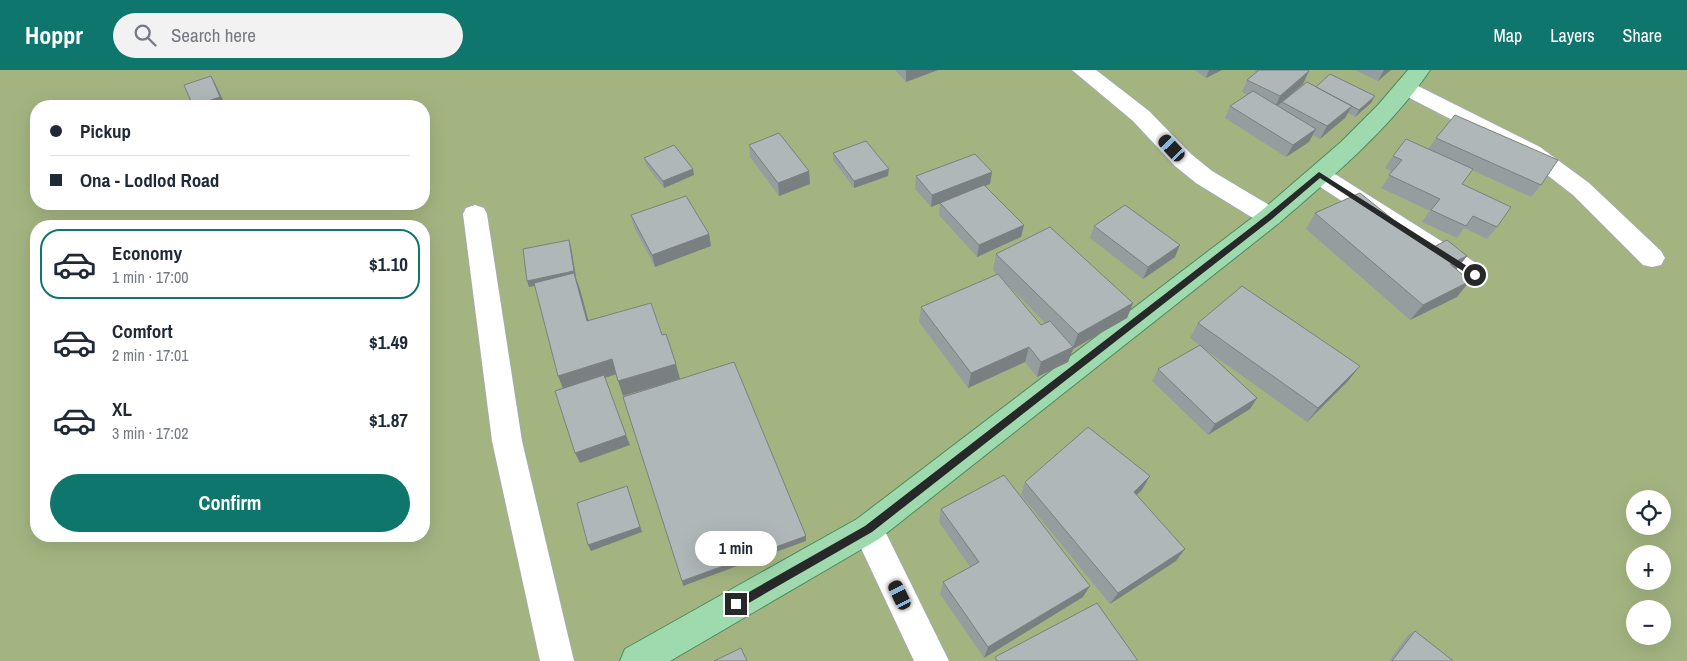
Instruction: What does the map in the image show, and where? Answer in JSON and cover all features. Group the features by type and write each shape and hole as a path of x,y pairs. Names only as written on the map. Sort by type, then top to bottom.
{"main road":[{"path":"637,661 868,529 1270,217 1319,174 1413,79"}],"street":[{"path":"1083,70 1141,116 1183,160 1204,177 1270,217"},
{"path":"1413,79 1532,152 1581,189 1652,258"},
{"path":"1319,174 1475,275"},
{"path":"475,214 507,441 557,661"},
{"path":"868,529 932,661"}],"green space":[{"path":"0,70 1687,70 1687,661 0,661"}],"building":[{"path":"1259,70 1309,71 1280,96 1247,80"},
{"path":"1330,74 1375,96 1359,110 1316,87"},
{"path":"211,76 220,97 211,100 190,100 184,85"},
{"path":"1307,82 1352,106 1327,126 1282,102"},
{"path":"1253,91 1316,129 1293,145 1230,106"},
{"path":"1455,115 1558,160 1541,185 1436,138"},
{"path":"779,133 809,171 778,183 749,145"},
{"path":"1406,139 1473,169 1462,184 1511,207 1497,227 1473,216 1466,226 1431,210 1440,199 1389,175 1402,160 1393,156"},
{"path":"866,141 889,169 854,181 833,153"},
{"path":"674,145 693,169 663,181 644,158"},
{"path":"975,154 992,172 932,195 916,176"},
{"path":"984,185 1024,225 979,245 940,203"},
{"path":"1360,193 1430,249 1447,240 1467,256 1450,264 1470,281 1423,305 1315,213"},
{"path":"686,196 709,234 652,255 631,215"},
{"path":"1125,205 1180,245 1148,267 1094,226"},
{"path":"1050,227 1133,303 1078,334 996,254"},
{"path":"569,240 574,271 527,281 523,249"},
{"path":"574,273 587,321 651,303 662,335 666,334 676,364 618,381 612,359 558,376 534,283"},
{"path":"998,274 1041,325 1050,321 1073,347 1041,362 1029,347 971,373 921,307"},
{"path":"1242,286 1360,366 1318,408 1198,323"},
{"path":"1200,345 1257,398 1215,424 1158,369"},
{"path":"734,362 806,536 682,581 623,397"},
{"path":"604,375 626,435 575,453 555,391"},
{"path":"1088,427 1150,476 1134,492 1185,549 1118,593 1025,482"},
{"path":"1004,475 1090,586 988,647 943,582 979,562 941,509"},
{"path":"627,486 640,527 588,545 577,503"},
{"path":"1097,603 1138,661 997,661 995,657"},
{"path":"1415,631 1452,660 1452,661 1392,661"},
{"path":"741,648 747,661 714,661"}],"route":[{"path":"736,604 868,529 1270,217 1319,174 1475,275"}]}
